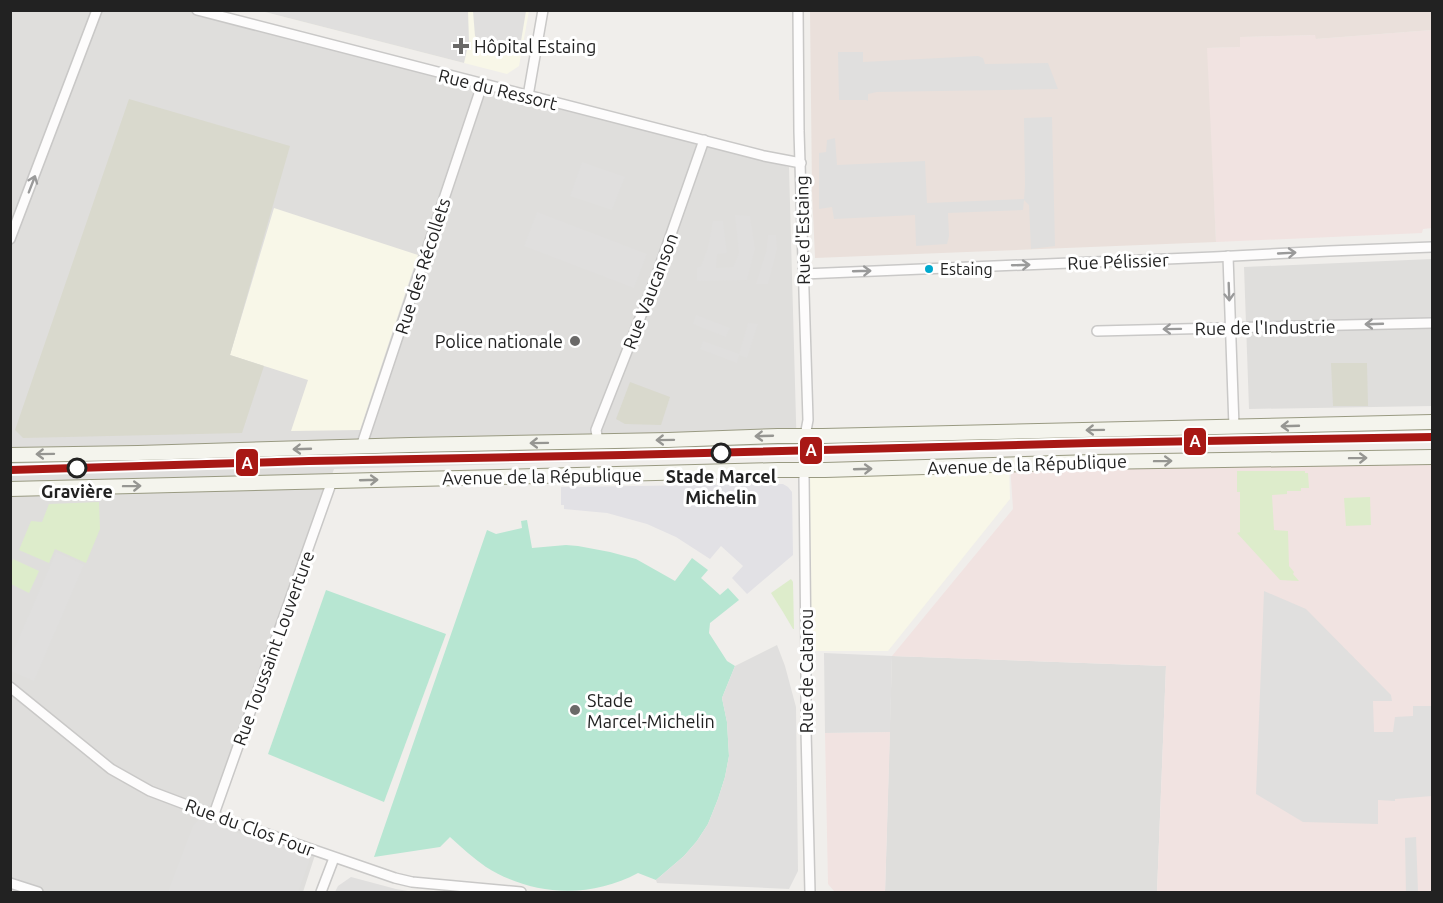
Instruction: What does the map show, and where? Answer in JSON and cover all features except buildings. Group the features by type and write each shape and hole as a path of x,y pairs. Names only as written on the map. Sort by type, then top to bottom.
{"main road":[{"name":"Avenue de la République","path":"10,455 598,441 805,443 1432,422"},
{"name":"Avenue de la République","path":"10,489 1094,462 1432,457"}],"street":[{"path":"10,239 97,10"},
{"name":"Rue du Ressort","path":"197,10 482,85 764,156 801,163"},
{"path":"528,96 543,10"},
{"name":"Rue d'Estaing","path":"798,10 808,420 805,443"},
{"name":"Rue des Récollets","path":"361,447 482,85"},
{"name":"Rue Vaucanson","path":"598,441 596,429 655,280 704,141"},
{"name":"Rue Pélissier","path":"803,274 1432,247"},
{"path":"1228,256 1234,427"},
{"name":"Rue de l'Industrie","path":"1097,331 1432,323"},
{"name":"Rue de Catarou","path":"805,443 806,730 810,892"},
{"name":"Rue Toussaint Louverture","path":"214,814 332,481"},
{"name":"Rue du Clos Four","path":"10,687 111,769 150,791 377,873 412,882 521,892"},
{"path":"321,892 334,858"},
{"path":"10,884 37,892"}],"shaded area":[{"path":"1432,10 1432,30 1316,39 1315,35 1240,37 1240,47 1207,48 1216,242 815,258 810,11"},
{"path":"10,11 201,11 789,167 797,456 334,469 213,819 315,855 303,892 11,892"},
{"name":"Hôpital Estaing","path":"261,11 529,11 519,66 507,74"},
{"name":"Hôpital Estaing","path":"261,11 468,11 469,41 464,63"},
{"path":"473,11 526,11 520,47 486,46 475,36"},
{"path":"1432,30 1432,228 1423,229 1422,233 1216,242 1206,48 1239,47 1240,37 1316,35 1316,39"},
{"path":"838,52 863,52 863,62 978,56 983,58 985,64 1048,63 1058,89 877,92 868,94 868,101 839,100"},
{"path":"129,99 290,146 230,355 264,366 242,433 23,438 15,430"},
{"path":"1052,117 1055,246 1031,249 1029,205 1024,200 1023,210 948,213 947,244 916,246 915,215 834,219 832,207 819,209 819,153 826,152 827,140 835,138 837,165 925,161 927,203 1024,199 1024,118"},
{"path":"582,162 625,177 612,210 570,196"},
{"path":"274,208 418,255 360,430 291,431 308,380 230,355"},
{"path":"537,212 647,254 634,288 524,246"},
{"path":"735,215 750,216 755,249 747,280 697,281 697,268 701,266 708,247 713,221 723,221 727,253 717,254 716,268 733,267 739,253"},
{"path":"768,235 776,235 777,249 768,284 756,284 766,252"},
{"path":"1432,259 1432,406 1249,409 1244,267"},
{"path":"696,315 730,328 726,337 693,324"},
{"path":"748,323 758,324 747,358 739,355 737,363 700,349 703,341 739,354"},
{"path":"1331,363 1367,363 1368,406 1333,406"},
{"path":"630,382 670,397 661,425 625,424 616,419"},
{"path":"1432,457 1432,892 1157,892 1166,666 892,656 1013,509 1010,464"},
{"path":"1009,465 1010,499 888,651 807,651 806,474"},
{"path":"783,484 792,492 793,555 747,594 732,578 743,566 721,546 710,559 676,537 647,524 607,513 564,509 564,505 561,505 561,487"},
{"path":"56,552 84,565 34,681 11,671 11,656"},
{"path":"1264,591 1306,609 1391,695 1392,701 1373,701 1374,732 1393,732 1395,717 1413,716 1413,706 1432,706 1432,796 1395,799 1395,801 1378,800 1378,824 1303,822 1256,794"},
{"path":"777,645 796,707 798,871 789,889 657,883 656,880 684,856 697,841 708,824 718,799 729,756 727,722 722,698 735,666"},
{"path":"824,653 892,656 890,732 825,733"},
{"path":"892,656 1166,666 1157,892 885,892"},
{"path":"890,732 885,892 835,892 828,884 825,733"},
{"path":"199,819 310,859 298,892 168,892 193,826"},
{"path":"1416,837 1418,892 1406,892 1405,838"},
{"path":"351,877 414,892 335,892 338,886"}],"green space":[{"path":"1237,471 1305,471 1308,473 1309,488 1301,488 1301,491 1287,491 1287,494 1272,495 1274,530 1288,531 1289,566 1299,581 1280,580 1237,533 1240,532 1240,492 1237,492"},
{"path":"1370,497 1371,525 1346,526 1344,498"},
{"path":"99,502 100,529 86,563 55,549 49,563 19,550 31,521 42,522 49,504"},
{"name":"Stade Marcel-Michelin","path":"527,520 532,548 566,545 610,552 636,559 675,581 692,558 708,570 701,578 720,595 728,588 739,600 710,623 709,633 727,661 735,666 722,698 727,722 729,756 725,777 708,824 697,841 684,856 656,880 638,873 600,887 561,891 522,884 486,867 450,837 440,847 374,857 487,530 496,534 522,528 521,521"},
{"path":"13,559 39,571 29,593 11,584"},
{"path":"791,579 793,582 794,629 771,593"},
{"path":"326,590 446,634 384,802 268,754"}],"tram line":[{"path":"1426,437 1432,438"}],"transit line":[{"name":"A","path":"10,470 309,461 1432,437"}],"place":[{"name":"Hôpital Estaing","path":"461,46"},
{"name":"Estaing","path":"929,269"},
{"name":"Police nationale","path":"575,341"},
{"name":"Stade Marcel Michelin","path":"721,453"},
{"name":"Gravière","path":"77,468"},
{"name":"Stade Marcel-Michelin","path":"575,710"}]}
